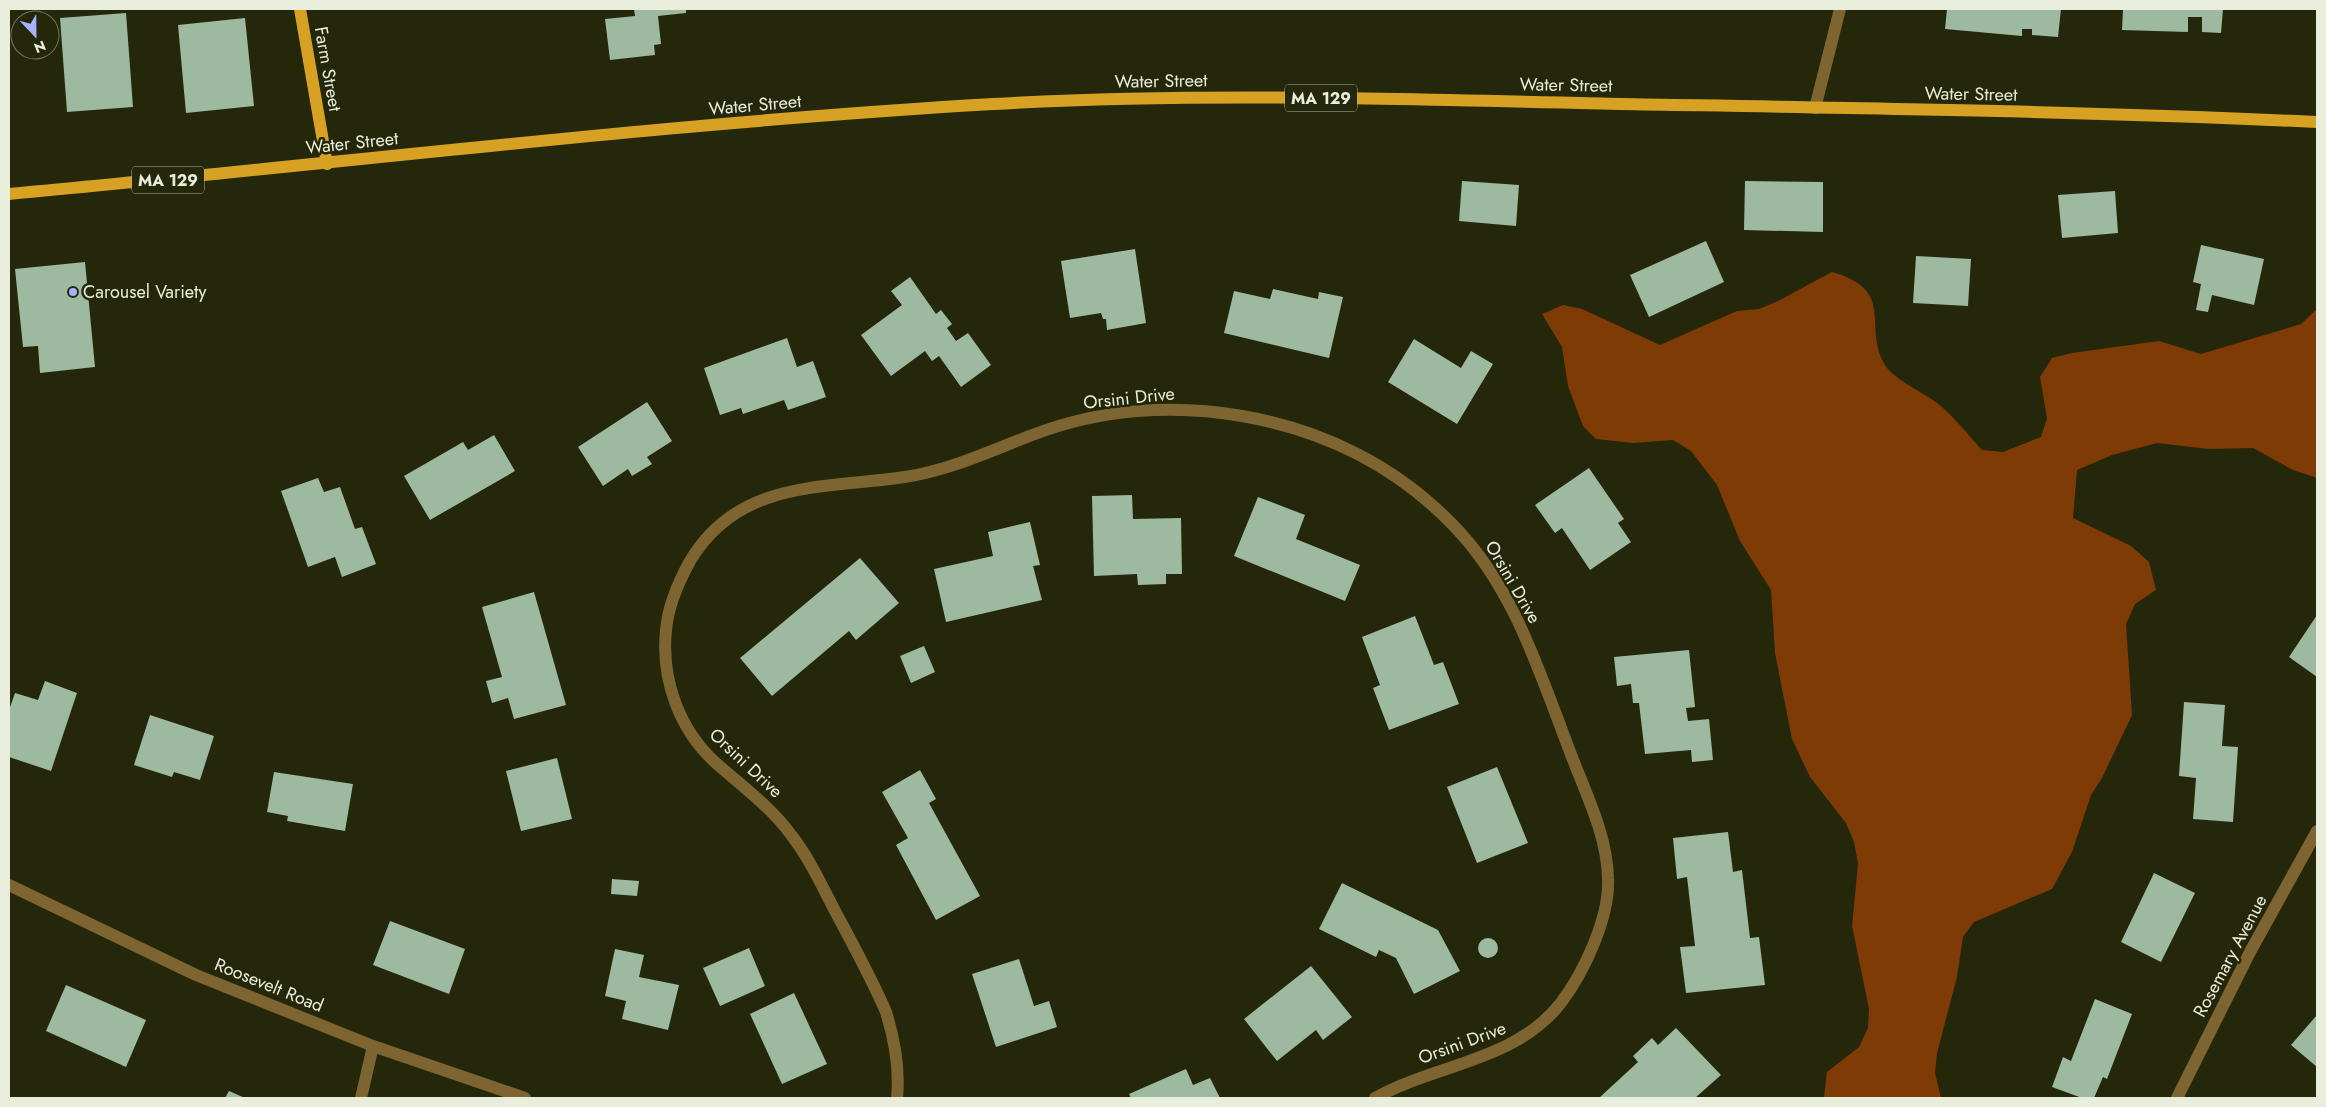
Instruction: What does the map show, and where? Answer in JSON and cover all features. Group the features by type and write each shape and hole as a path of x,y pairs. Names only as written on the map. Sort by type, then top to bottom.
{"main road":[{"name":"Farm Street","path":"300,9 327,164"},
{"name":"Water Street","path":"9,194 327,164 548,140 1004,103 1263,97 1815,108 2317,122"}],"street":[{"path":"1815,108 1840,9"},
{"name":"Orsini Drive","path":"897,1098 898,1060 894,1036 886,1012 797,842 764,803 713,761 695,740 683,721 669,679 666,629 680,582 699,548 718,528 748,505 774,495 817,485 905,477 932,471 960,463 1074,421 1157,409 1204,410 1244,416 1291,427 1330,440 1369,459 1406,484 1450,522 1481,558 1512,609 1543,681 1602,840 1609,883 1607,899 1591,949 1571,989 1560,1004 1533,1031 1519,1040 1487,1054 1417,1078 1375,1098"},
{"name":"Rosemary Avenue","path":"2177,1098 2250,952 2317,831"},
{"name":"Roosevelt Road","path":"9,885 196,975 373,1046 525,1098"},
{"path":"361,1098 373,1046"}],"shaded area":[{"path":"1832,272 1852,280 1865,289 1872,300 1875,312 1876,339 1887,368 1903,382 1932,399 1943,408 1982,450 2003,452 2041,437 2047,418 2040,377 2052,358 2072,353 2159,341 2201,354 2301,324 2317,309 2317,478 2293,470 2253,448 2209,449 2157,443 2112,455 2077,470 2073,518 2131,546 2149,562 2156,590 2135,604 2126,624 2132,715 2102,778 2091,795 2072,852 2052,889 1974,922 1963,937 1957,977 1937,1053 1935,1073 1941,1098 1824,1098 1827,1072 1859,1047 1868,1028 1869,1009 1852,926 1858,864 1854,842 1846,823 1810,777 1792,739 1775,653 1771,590 1740,541 1717,485 1691,451 1673,440 1633,443 1596,439 1583,426 1568,386 1562,347 1542,314 1563,305 1582,309 1660,345 1737,311 1759,309 1778,301"}],"building":[{"path":"634,9 686,9 686,13 658,16 661,44 654,45 655,55 610,60 605,19 635,16"},
{"path":"1947,9 2061,9 2058,37 2032,35 2032,29 2022,29 2022,36 1945,29"},
{"path":"2123,9 2223,9 2221,33 2202,32 2202,17 2188,17 2188,32 2122,30"},
{"path":"126,13 133,107 67,112 60,18"},
{"path":"245,18 254,106 186,113 178,25"},
{"path":"1462,181 1519,185 1516,226 1459,221"},
{"path":"1745,181 1823,182 1823,232 1744,230"},
{"path":"2115,191 2118,233 2062,238 2058,195"},
{"path":"1706,241 1724,282 1649,317 1630,275"},
{"path":"2201,245 2264,259 2254,305 2212,295 2208,312 2196,310 2201,284 2193,282"},
{"path":"1135,249 1146,323 1107,330 1106,319 1103,319 1101,313 1070,318 1061,261"},
{"path":"1916,256 1971,259 1968,306 1913,303"},
{"path":"85,262 95,367 40,373 38,346 23,347 15,269"},
{"path":"910,277 936,314 941,310 952,324 947,328 956,341 968,333 991,365 961,387 939,356 932,361 925,351 891,376 861,335 902,305 891,291"},
{"path":"1273,289 1318,299 1319,292 1343,297 1329,358 1224,333 1234,291 1270,299"},
{"path":"787,338 797,367 813,361 826,397 788,410 784,400 743,414 741,408 720,415 704,368"},
{"path":"1414,339 1461,368 1471,351 1493,364 1457,424 1388,382"},
{"path":"647,402 672,441 647,457 652,464 632,476 628,469 603,486 578,447"},
{"path":"494,435 515,471 430,520 404,476 463,442 468,450"},
{"path":"1589,468 1624,519 1618,523 1631,542 1590,570 1562,528 1555,533 1535,505"},
{"path":"318,478 324,492 340,487 355,529 362,527 376,564 342,577 335,557 308,567 281,491"},
{"path":"1132,495 1133,519 1181,518 1182,574 1166,574 1166,584 1138,585 1137,574 1094,576 1092,496"},
{"path":"1258,497 1305,515 1296,539 1360,565 1345,601 1234,556"},
{"path":"1030,522 1040,565 1033,566 1042,600 946,622 934,569 993,556 988,532"},
{"path":"860,558 899,603 856,640 849,631 772,696 740,658"},
{"path":"534,592 566,705 514,719 508,698 492,703 486,681 502,677 482,607"},
{"path":"2317,615 2317,677 2289,657"},
{"path":"1415,616 1434,665 1443,662 1459,704 1389,730 1373,688 1380,685 1362,637"},
{"path":"924,646 935,672 911,683 900,656"},
{"path":"1689,650 1695,707 1686,708 1688,721 1709,719 1713,760 1692,762 1691,750 1645,754 1639,703 1633,703 1631,684 1617,686 1614,657"},
{"path":"45,681 77,693 51,771 9,757 9,710 15,693 38,700"},
{"path":"2184,702 2225,705 2222,746 2238,747 2233,822 2193,819 2196,778 2179,776"},
{"path":"150,715 214,736 200,780 174,772 172,777 134,765"},
{"path":"557,758 572,819 521,831 506,771"},
{"path":"1497,767 1528,843 1477,863 1447,787"},
{"path":"920,770 936,799 929,803 980,896 936,920 896,845 908,838 882,792"},
{"path":"274,772 353,784 345,831 287,821 288,816 267,812"},
{"path":"1728,832 1733,872 1742,870 1750,938 1759,937 1765,985 1686,993 1680,947 1695,946 1687,877 1677,879 1673,838"},
{"path":"2154,873 2195,893 2161,962 2121,942"},
{"path":"612,879 639,881 637,896 611,894"},
{"path":"1342,883 1438,930 1460,971 1414,994 1396,958 1379,950 1376,957 1319,929"},
{"path":"390,921 465,949 449,994 373,965"},
{"path":"1488,938 1495,941 1498,948 1495,955 1488,958 1481,955 1478,948 1481,941"},
{"path":"749,948 765,986 720,1006 703,968"},
{"path":"615,949 644,955 639,977 679,985 668,1030 622,1019 626,1001 605,996"},
{"path":"1019,959 1034,1006 1049,1001 1057,1027 996,1047 972,974"},
{"path":"1311,966 1352,1017 1323,1040 1316,1030 1277,1061 1244,1019"},
{"path":"66,985 146,1020 126,1067 46,1031"},
{"path":"794,993 827,1064 782,1084 750,1014"},
{"path":"2095,999 2132,1014 2107,1079 2103,1077 2094,1098 2082,1098 2052,1087 2063,1057 2071,1061"},
{"path":"2317,1015 2317,1067 2291,1045"},
{"path":"1676,1028 1721,1075 1695,1098 1599,1098 1638,1062 1633,1056 1652,1038 1658,1045"},
{"path":"1186,1069 1193,1085 1210,1078 1220,1098 1131,1098 1129,1094"},
{"path":"229,1091 245,1098 225,1098"}],"place":[{"name":"Carousel Variety","path":"73,292"}]}
